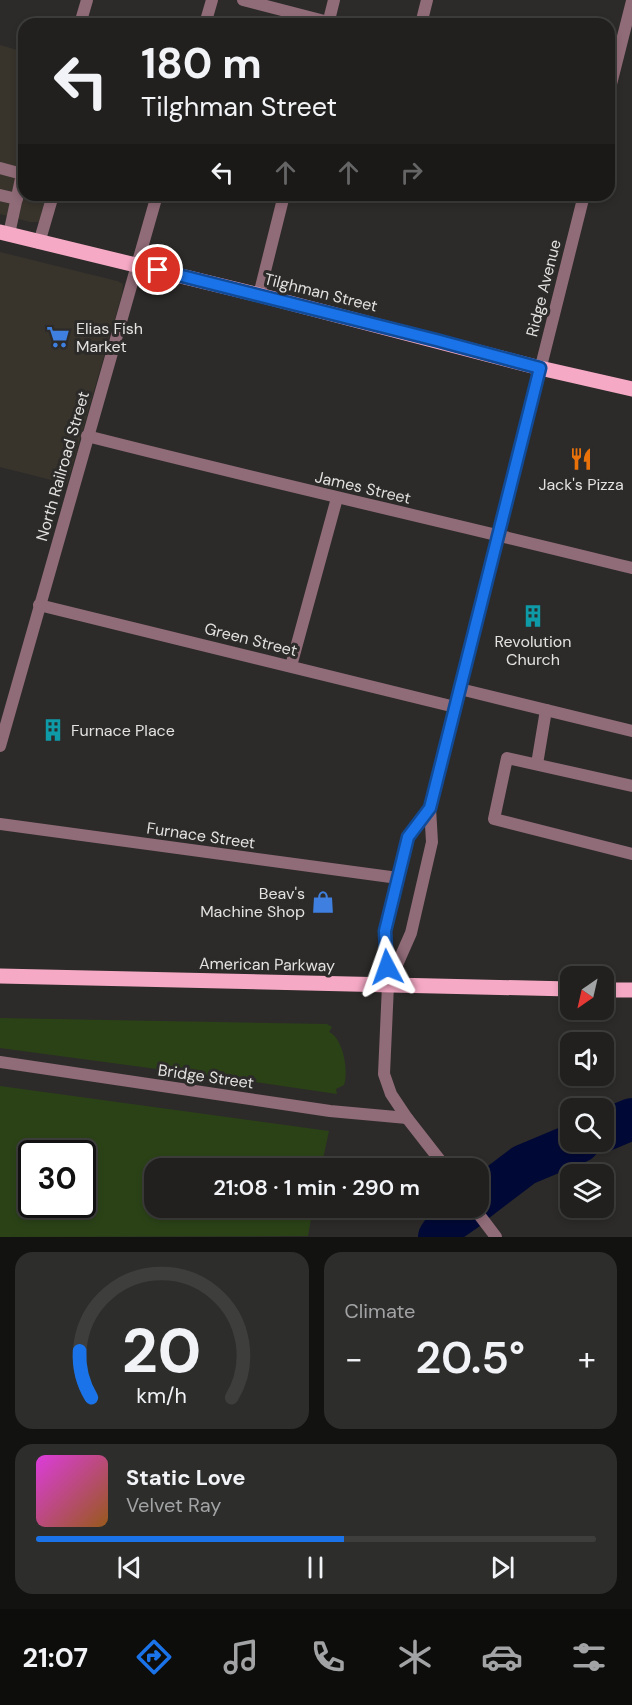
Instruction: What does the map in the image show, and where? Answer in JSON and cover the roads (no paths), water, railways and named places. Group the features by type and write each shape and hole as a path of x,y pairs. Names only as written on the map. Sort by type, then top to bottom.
{"main road":[{"name":"Tilghman Street","path":"4,233 632,389"},
{"name":"American Parkway","path":"0,976 560,989"},
{"path":"614,990 632,990"}],"street":[{"path":"82,18 87,0"},
{"path":"207,18 212,0"},
{"path":"243,0 312,18"},
{"path":"332,18 334,0"},
{"path":"422,18 427,0"},
{"path":"615,68 632,1"},
{"path":"0,168 18,173"},
{"path":"4,233 18,194"},
{"path":"0,195 17,199"},
{"path":"39,243 51,201"},
{"name":"North Railroad Street","path":"0,746 155,201"},
{"path":"259,295 282,201"},
{"name":"Ridge Avenue","path":"388,985 411,933 432,842 430,808 582,201"},
{"name":"James Street","path":"87,436 632,568"},
{"path":"291,666 337,498"},
{"name":"Green Street","path":"39,605 455,707"},
{"path":"460,689 632,731"},
{"path":"537,764 546,710"},
{"path":"632,786 507,758 494,819 632,854"},
{"name":"Ridge Avenue","path":"388,985 385,931 408,837 430,808"},
{"name":"Furnace Street","path":"0,824 398,878"},
{"path":"388,985 384,1074 391,1094 438,1158"},
{"name":"Bridge Street","path":"0,1062 330,1111 407,1118"},
{"path":"482,1218 496,1237"}],"waterway":[{"path":"614,1126 632,1119"},
{"path":"489,1192 524,1165 560,1150"},
{"path":"439,1237 449,1222 455,1218"}],"place":[{"name":"Elias Fish Market","path":"58,337"},
{"name":"Jack's Pizza","path":"581,459"},
{"name":"Revolution Church","path":"533,616"},
{"name":"Furnace Place","path":"53,730"},
{"name":"Beav's Machine Shop","path":"323,902"}]}
